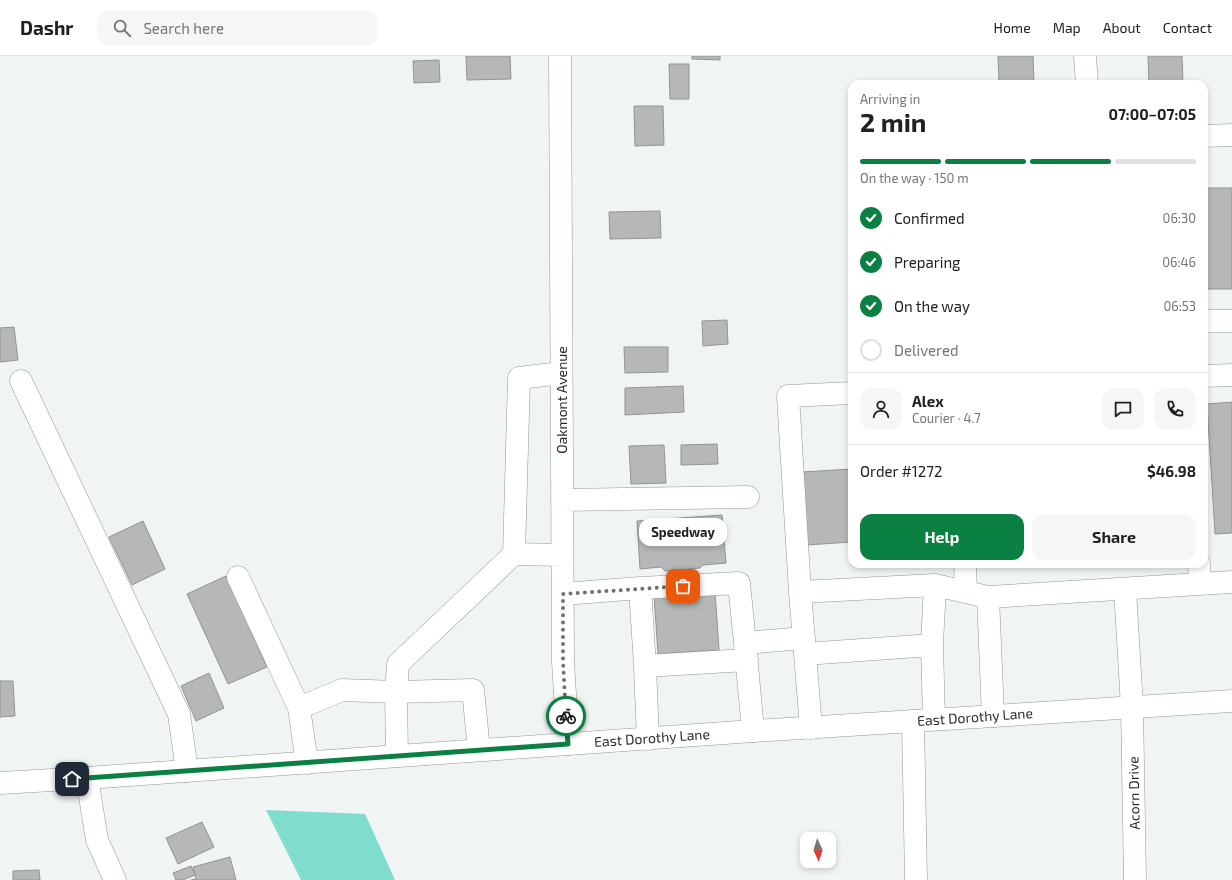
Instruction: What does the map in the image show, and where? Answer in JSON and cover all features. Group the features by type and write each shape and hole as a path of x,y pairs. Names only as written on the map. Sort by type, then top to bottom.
{"main road":[{"name":"Oakmont Avenue","path":"560,56 563,661 568,744"},
{"path":"1085,56 1087,80"},
{"path":"1208,136 1232,135"},
{"path":"1208,321 1232,321"},
{"path":"514,554 519,378 561,373"},
{"path":"1208,376 1232,375"},
{"path":"21,381 179,714 187,771"},
{"path":"811,728 800,592 788,396 848,393"},
{"path":"562,500 748,497"},
{"path":"397,756 396,692 398,664 514,554 562,555"},
{"path":"966,568 966,592"},
{"path":"800,592 935,585 988,597 1125,589 1200,574 1232,582"},
{"path":"238,577 299,708 307,763"},
{"path":"563,594 739,583 753,731"},
{"path":"934,719 932,645 935,585"},
{"path":"640,588 648,739"},
{"name":"Acorn Drive","path":"1125,589 1132,707 1135,880"},
{"path":"988,597 993,716"},
{"path":"645,666 746,652 804,646 932,645"},
{"path":"299,708 342,690 396,692 473,690 479,750"},
{"name":"East Dorothy Lane","path":"0,783 913,720 1232,701"},
{"path":"913,720 916,880"},
{"path":"87,778 97,840 115,880"}],"green space":[{"path":"266,810 365,814 395,880 301,880"}],"building":[{"path":"466,56 510,56 511,79 467,80"},
{"path":"692,56 720,56 720,60 692,59"},
{"path":"998,56 1033,56 1034,80 999,80"},
{"path":"1148,56 1182,56 1183,80 1149,80"},
{"path":"439,60 440,82 414,83 413,61"},
{"path":"669,64 689,64 689,99 670,99"},
{"path":"634,106 663,106 664,145 635,146"},
{"path":"1208,188 1232,188 1232,289 1208,289"},
{"path":"660,211 661,238 610,239 609,212"},
{"path":"727,320 728,344 703,346 702,321"},
{"path":"14,327 18,360 0,362 0,328"},
{"path":"624,347 668,347 668,372 625,373"},
{"path":"683,386 684,412 625,415 625,388"},
{"path":"1232,402 1232,533 1215,534 1208,404"},
{"path":"717,444 718,464 681,465 681,445"},
{"path":"664,445 666,483 631,484 629,446"},
{"path":"848,469 848,542 806,545 802,472"},
{"path":"722,515 726,563 703,565 700,568 665,571 661,567 640,569 637,521"},
{"path":"143,521 165,569 132,585 109,537"},
{"path":"226,576 267,667 228,684 187,594"},
{"path":"715,591 719,650 658,654 654,596"},
{"path":"209,673 224,708 196,721 181,686"},
{"path":"0,681 13,681 15,716 0,717"},
{"path":"202,822 214,847 178,864 166,838"},
{"path":"230,857 236,880 191,880 196,879 193,867"},
{"path":"191,866 195,875 183,880 176,880 173,873"},
{"path":"39,870 40,880 13,880 13,871"}],"way so far":[{"path":"566,716 563,661 563,594 683,586"}],"place":[{"name":"Speedway","path":"683,586"}],"route":[{"path":"72,779 568,744 566,716"}]}
